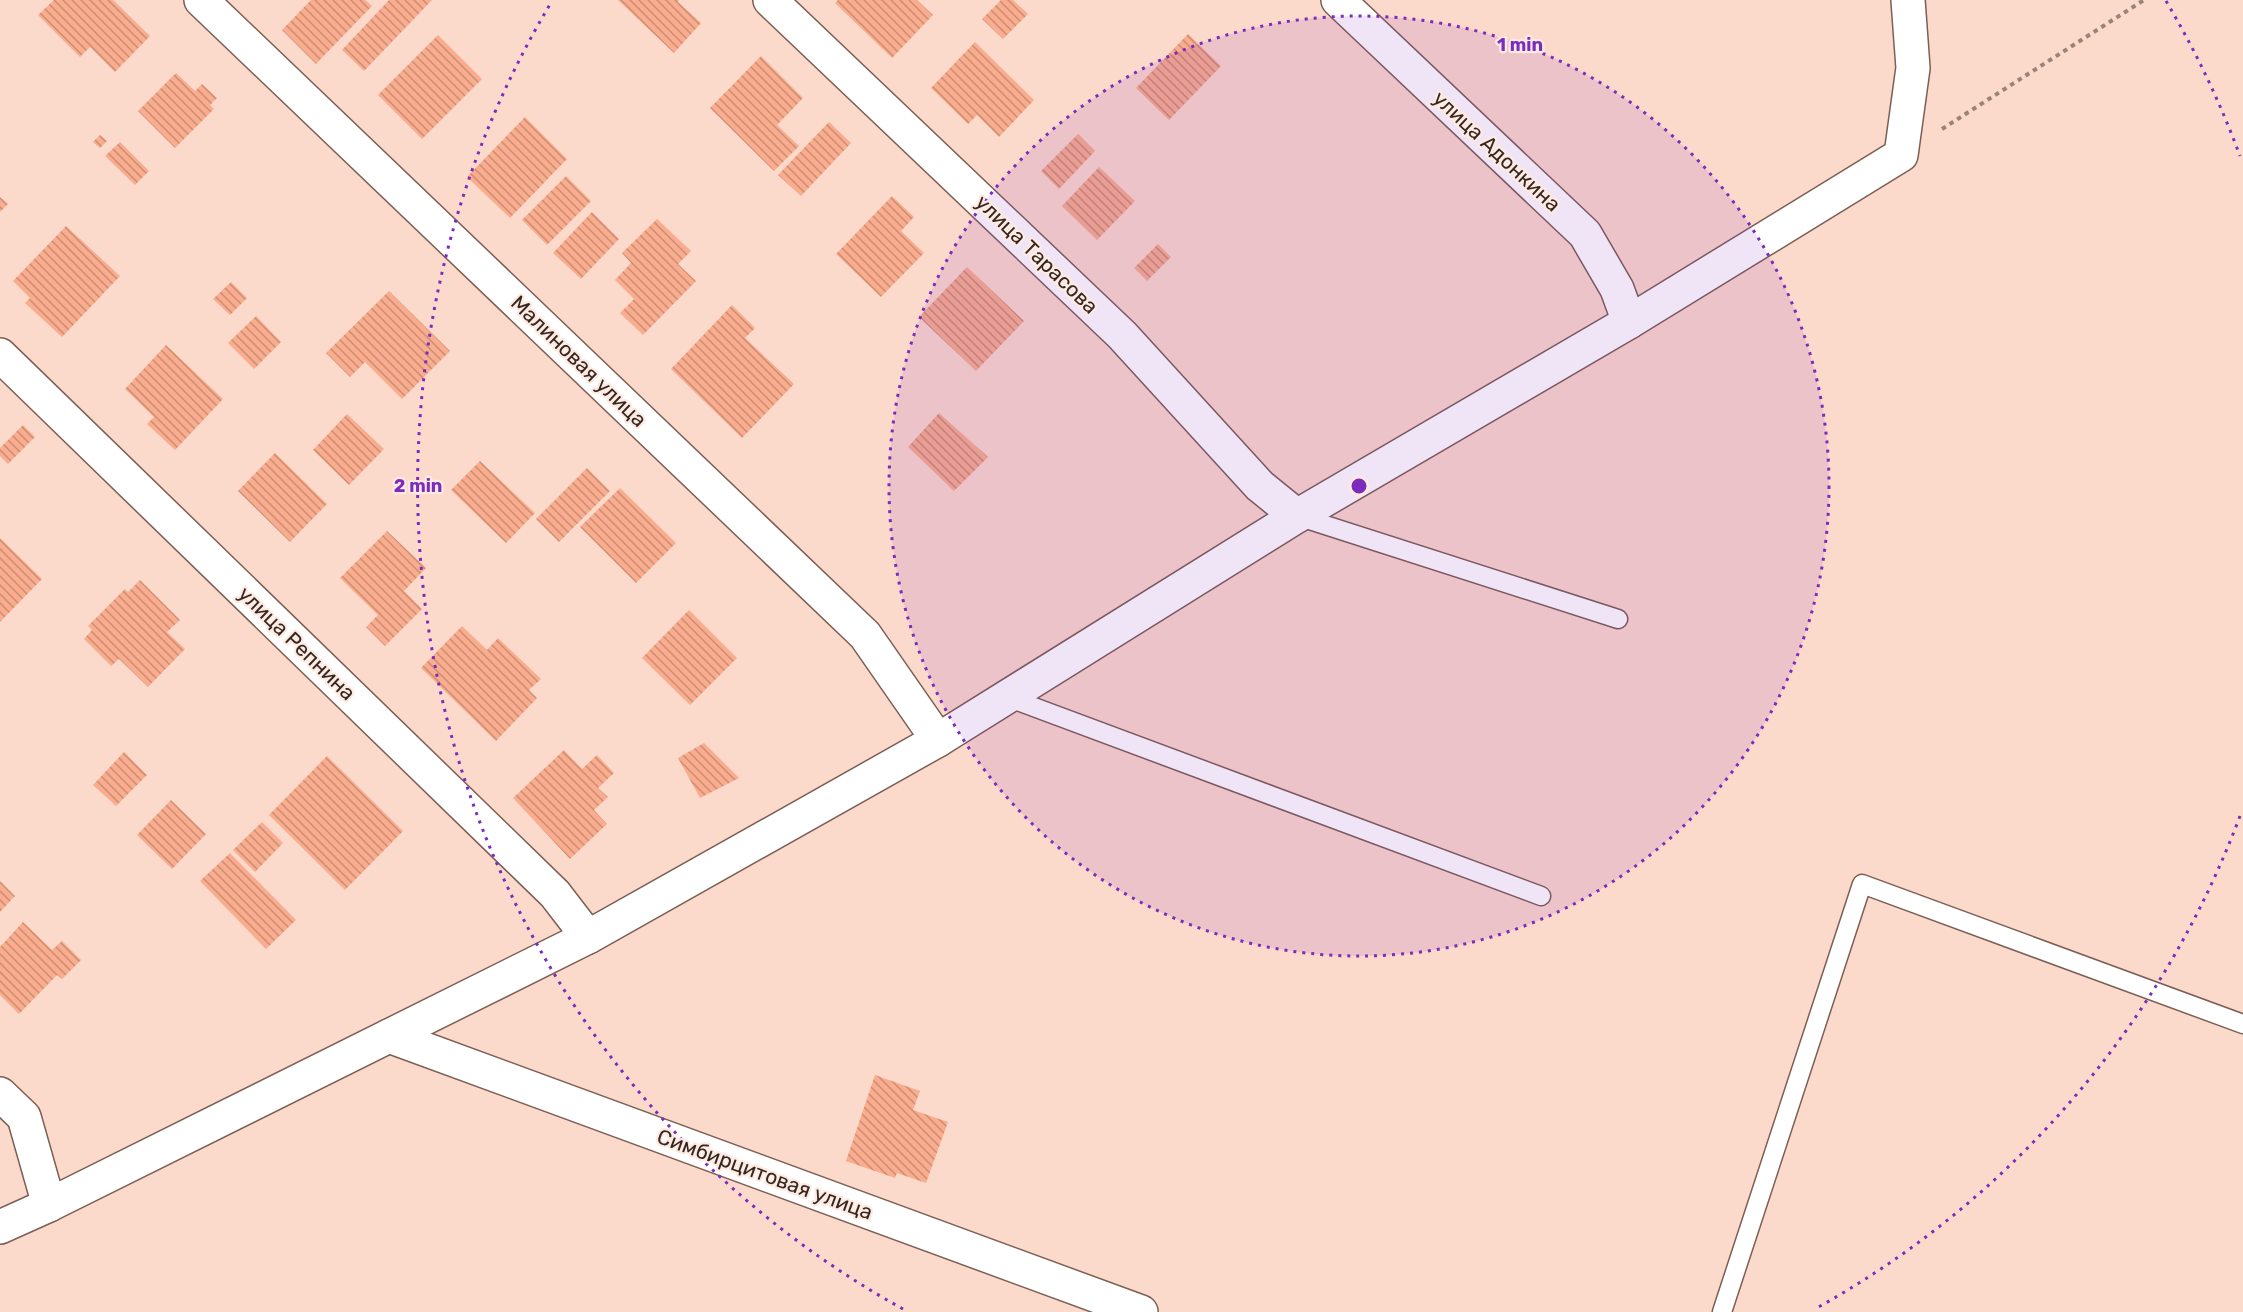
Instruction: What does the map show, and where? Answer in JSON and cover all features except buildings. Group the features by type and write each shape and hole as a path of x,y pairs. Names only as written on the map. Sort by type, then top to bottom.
{"street":[{"name":"Малиновая улица","path":"201,0 865,635 938,740"},
{"name":"улица Тарасова","path":"770,0 1122,335 1260,486 1297,516"},
{"name":"улица Адонкина","path":"1338,0 1585,234 1617,289 1629,322"},
{"path":"0,1227 49,1205 588,937 938,740 1297,516 1629,322 1901,155 1913,68 1908,0"},
{"name":"улица Репнина","path":"0,355 555,894 588,937"},
{"name":"Симбирцитовая улица","path":"389,1036 1141,1312"},
{"path":"0,1094 24,1118 49,1205"}],"lane":[{"path":"1297,516 1618,619"},
{"path":"1007,697 1541,896"},
{"path":"1722,1312 1862,884 2243,1024"}],"path":[{"path":"1901,155 2144,0"}]}
